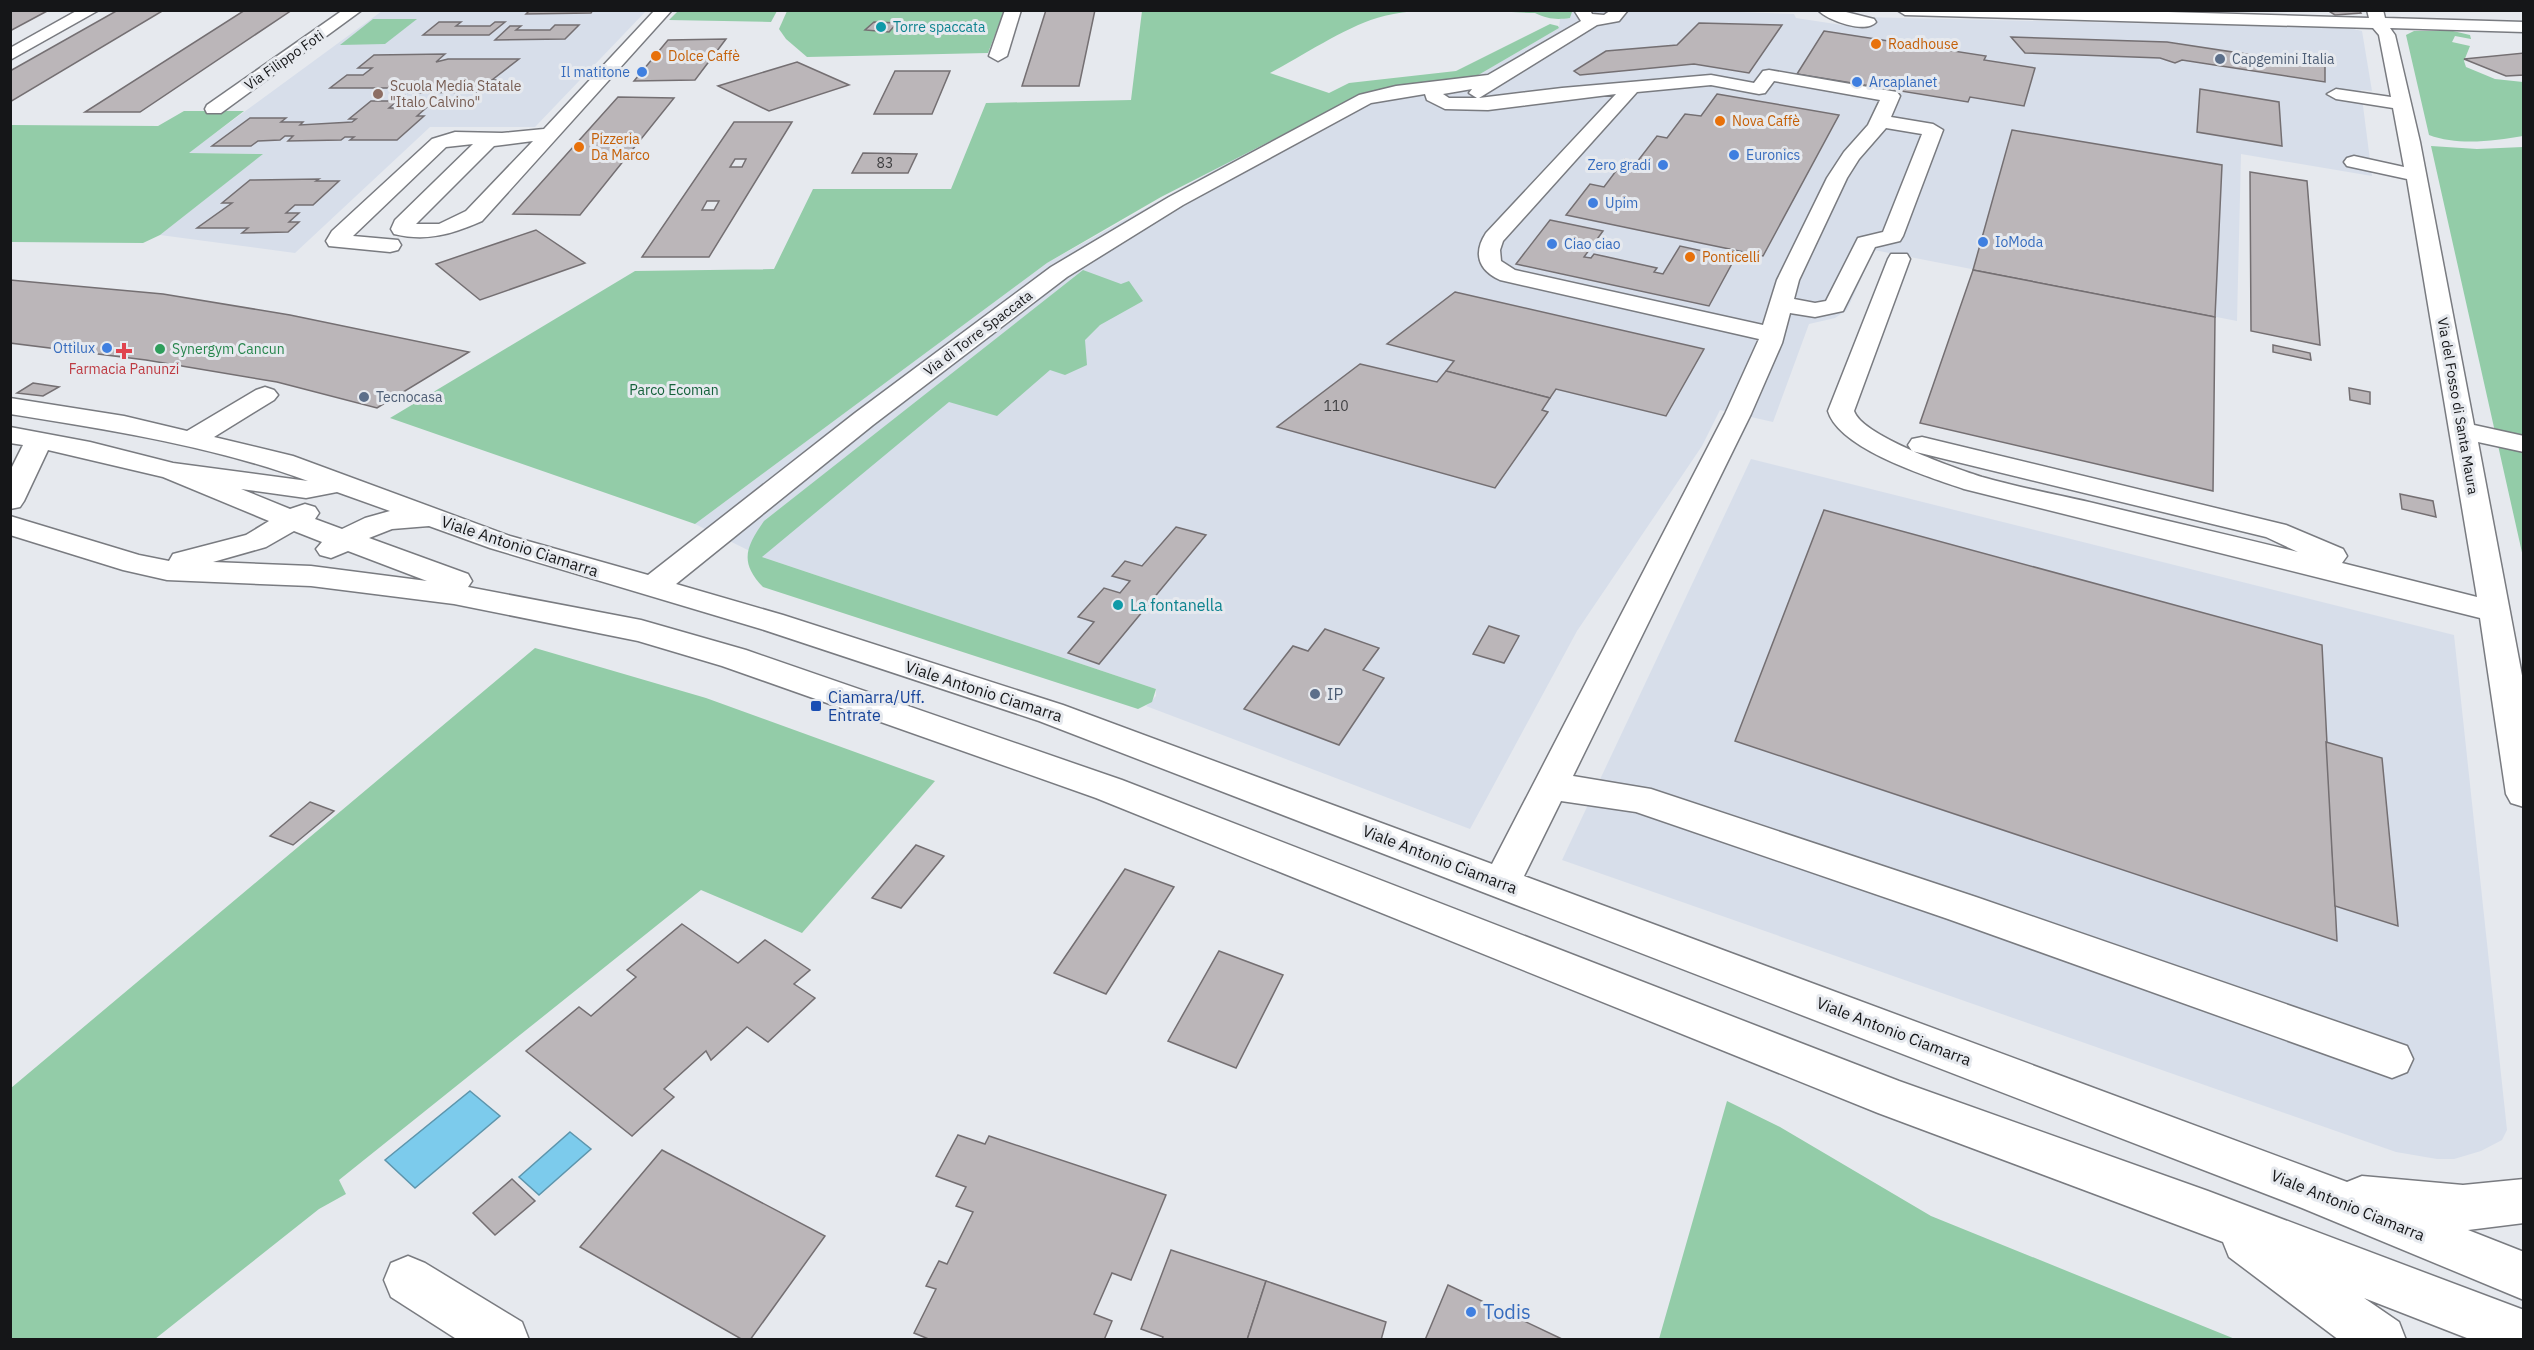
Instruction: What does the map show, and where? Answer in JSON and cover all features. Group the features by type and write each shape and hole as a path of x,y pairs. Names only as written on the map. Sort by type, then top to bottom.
{"street":[{"path":"10,55 91,10"},
{"name":"Via Filippo Foti","path":"214,108 354,10"},
{"path":"550,134 443,141 340,236 337,242 398,238 443,230 469,220 550,134 664,10"},
{"path":"998,56 1013,10"},
{"name":"Via di Torre Spaccata","path":"653,587 864,419 1059,272 1176,201 1329,118 1440,96 1471,97 1588,15 1612,19 1620,10"},
{"path":"1827,10 1839,18 1868,22"},
{"path":"1905,10 2122,13 2264,20 2376,17 2442,25 2523,27"},
{"path":"2224,10 2264,20"},
{"name":"Via del Fosso di Santa Maura","path":"2376,17 2387,35 2416,175 2495,612 2523,794"},
{"path":"2442,25 2518,44"},
{"path":"1440,96 1488,104 1712,80 1760,89 1769,75 1892,96 1880,120 1838,178 1788,280 1773,335 1737,414 1502,882"},
{"path":"1632,87 1494,238 1488,251 1490,262 1498,272 1508,275 1773,335"},
{"path":"2336,94 2401,104"},
{"path":"1780,304 1815,310 1834,306 1866,243 1892,236 1933,130 1880,120"},
{"path":"376,263 398,238 403,225 469,157 487,142 501,138"},
{"path":"2354,162 2416,175"},
{"path":"1899,259 1841,411 1843,418 1894,454 1974,483 2395,585 2495,612"},
{"path":"192,439 265,395"},
{"name":"Viale Antonio Ciamarra","path":"10,406 97,419 192,439 283,462 500,542 772,622 1051,713 2314,1191 2523,1275"},
{"path":"2462,430 2523,444"},
{"path":"10,435 173,471 306,490 342,482"},
{"path":"10,501 39,440"},
{"path":"173,471 293,521 526,606"},
{"path":"144,565 172,563 256,541 293,521 342,482"},
{"path":"310,576 320,559 343,540 387,520 435,519"},
{"path":"10,525 144,565 191,572 310,576 526,606 641,631 734,658 1109,789 1893,1099 2208,1214 2523,1335"},
{"path":"1550,786 1638,799 1973,912 2392,1059"},
{"path":"2314,1191 2432,1207 2503,1206 2523,1201"},
{"path":"2208,1214 2381,1340"},
{"path":"408,1281 504,1340"}],"shaded area":[{"path":"1683,10 1794,14 1796,18 1868,29 1868,21 1860,17 2349,28 2362,31 2372,91 2361,90 2372,176 2241,154 2237,321 1874,250 1847,310 1835,318 1809,324 1773,422 1720,410 1702,446 1577,631 1470,829 1146,706 1156,696 1156,689 762,557 695,524 1047,263 1234,159 1366,92 1468,81 1559,28 1560,19 1570,18 1572,12"},
{"path":"382,11 646,11 535,127 430,127 295,253 160,235 262,154 188,153"},
{"path":"1751,459 2454,635 2507,1130 2502,1140 2481,1151 2454,1159 2437,1159 2396,1152 1562,860"}],"green space":[{"path":"679,10 777,11 771,22 669,20"},
{"name":"Parco Ecoman","path":"1429,10 1395,14 1364,23 1337,35 1270,73 1329,93 1349,83 1456,71 1550,24 1559,28 1468,81 1366,92 1161,197 1047,263 695,524 390,418 635,271 774,269 813,189 951,189 986,103 1131,100 1142,11"},
{"path":"1468,10 1568,10 1572,12 1570,18 1556,19 1535,13"},
{"path":"787,11 1004,11 988,53 807,57 786,39 779,29"},
{"path":"373,19 417,19 385,44 340,45"},
{"path":"2414,31 2453,31 2470,35 2471,39 2455,36 2452,42 2470,46 2464,61 2466,67 2495,79 2523,82 2523,136 2488,141 2464,141 2429,135 2406,35"},
{"path":"184,111 244,111 189,153 263,154 160,235 143,243 11,242 11,125 158,126"},
{"path":"2431,146 2477,149 2523,147 2523,557"},
{"path":"1083,270 1121,284 1129,281 1143,301 1100,325 1085,340 1087,365 1065,375 1050,370 997,416 949,402 762,557 1156,689 1152,702 1138,709 763,587 750,570 748,554 749,547 764,521"},
{"path":"535,648 706,698 935,781 802,933 701,890 339,1180 346,1194 319,1209 155,1339 11,1339 11,1088"},
{"path":"1727,1101 1780,1127 1931,1216 2235,1339 1659,1339"}],"water":[{"path":"470,1091 500,1116 415,1188 385,1160"},
{"path":"570,1132 591,1149 539,1195 519,1177"}],"building":[{"path":"10,10 49,10 10,31"},
{"path":"118,10 164,10 10,102 10,71"},
{"path":"245,10 292,10 140,112 85,112"},
{"path":"530,10 593,10 591,13 526,14"},
{"path":"1046,10 1095,10 1079,86 1022,86"},
{"path":"2327,10 2359,10 2361,13 2335,15"},
{"path":"439,22 461,22 456,26 490,26 495,22 505,22 489,35 423,35"},
{"name":"Torre spaccata","path":"874,22 897,23 889,32 865,30"},
{"path":"1699,23 1782,25 1749,73 1694,64 1580,75 1574,71 1606,51 1677,45"},
{"path":"555,25 579,25 565,39 495,40 510,26 521,26 516,30 550,30"},
{"path":"1824,31 1986,56 1984,60 2035,68 2024,106 1970,97 1968,102 1797,74"},
{"name":"Capgemini Italia","path":"2011,37 2167,42 2325,66 2325,82 2182,60 2175,63 2160,58 2025,53"},
{"path":"726,39 695,80 634,81 668,40"},
{"path":"2524,53 2524,75 2506,76 2464,59"},
{"path":"445,54 436,62 448,59 519,59 492,80 497,80 484,92 409,93 423,81 415,81 407,88 330,88 347,75 363,75 372,68 358,68 374,55"},
{"path":"797,62 849,85 769,111 718,86"},
{"path":"895,71 950,71 932,114 874,114"},
{"path":"2200,89 2279,102 2282,146 2197,132"},
{"path":"1717,94 1839,115 1763,256 1566,215 1590,184 1604,187 1625,159 1637,162 1657,136 1667,138 1685,114 1701,116"},
{"path":"404,95 389,108 426,108 417,116 424,116 397,140 350,140 354,137 345,137 341,140 288,141 293,136 285,136 280,140 258,141 251,146 212,146 250,118 286,118 281,122 303,122 300,125 352,122 356,119 349,119 371,101 388,101 394,96"},
{"path":"618,97 674,98 580,215 513,214"},
{"path":"734,122 792,122 709,257 642,257","holes":["735,159 746,159 742,167 730,167","707,201 719,201 714,210 702,210"]},
{"path":"2012,130 2222,165 2215,317 1973,270"},
{"path":"863,153 917,154 908,173 852,173"},
{"path":"2250,172 2307,181 2320,345 2251,331"},
{"path":"319,179 316,181 339,181 313,205 295,205 286,213 299,213 289,222 299,222 288,232 242,233 248,228 197,228 232,203 222,203 250,180"},
{"path":"1550,220 1603,231 1584,257 1591,258 1594,254 1657,268 1654,272 1663,274 1680,246 1735,258 1709,306 1516,264"},
{"path":"536,230 585,263 480,300 436,264"},
{"path":"1973,270 2215,317 2213,491 1920,423"},
{"path":"10,280 163,294 290,315 469,352 377,408 277,382 146,360 10,343"},
{"path":"1455,292 1704,349 1666,416 1556,389 1550,398 1446,371 1454,361 1387,344"},
{"path":"2273,345 2310,353 2311,360 2273,352"},
{"path":"1360,364 1437,382 1446,371 1550,398 1542,410 1548,412 1495,488 1277,427"},
{"path":"33,383 59,387 43,396 17,393"},
{"path":"2349,388 2370,392 2370,404 2350,400"},
{"path":"2400,494 2433,501 2436,517 2402,509"},
{"path":"1824,510 2322,645 2337,941 1735,741"},
{"name":"La fontanella","path":"1176,527 1206,535 1099,664 1068,653 1094,622 1078,617 1104,588 1120,593 1130,581 1112,576 1125,561 1142,566"},
{"path":"1489,626 1519,636 1504,663 1473,654"},
{"name":"IP","path":"1325,629 1379,648 1363,670 1384,678 1339,745 1244,709 1293,646 1308,651"},
{"path":"2326,742 2382,758 2398,926 2335,906"},
{"path":"310,802 334,811 293,845 270,836"},
{"path":"916,845 944,856 901,908 872,898"},
{"path":"1125,869 1174,887 1106,994 1054,973"},
{"path":"682,924 738,963 765,940 810,970 794,984 815,998 768,1042 747,1027 711,1060 706,1051 664,1089 674,1097 632,1136 526,1051 579,1007 591,1016 636,977 627,970"},
{"path":"1219,951 1283,975 1236,1068 1168,1041"},
{"path":"958,1135 985,1144 989,1136 1166,1195 1131,1280 1112,1273 1094,1314 1112,1321 1104,1340 931,1340 914,1333 936,1289 926,1286 939,1261 947,1264 973,1212 956,1206 966,1187 936,1176"},
{"path":"662,1150 825,1236 750,1340 743,1340 580,1247"},
{"path":"512,1179 535,1201 495,1235 473,1213"},
{"path":"1171,1250 1266,1281 1247,1340 1162,1340 1163,1337 1141,1329"},
{"path":"1266,1281 1386,1322 1381,1340 1247,1340"},
{"name":"Todis","path":"1448,1285 1564,1340 1425,1340"}],"place":[{"name":"Torre spaccata","path":"881,27"},
{"name":"Roadhouse","path":"1876,44"},
{"name":"Dolce Caffè","path":"656,56"},
{"name":"Capgemini Italia","path":"2220,59"},
{"name":"Il matitone","path":"642,72"},
{"name":"Arcaplanet","path":"1857,82"},
{"name":"Scuola Media Statale \"Italo Calvino\"","path":"378,94"},
{"name":"Nova Caffè","path":"1720,121"},
{"name":"Pizzeria Da Marco","path":"579,147"},
{"name":"Euronics","path":"1734,155"},
{"name":"Zero gradi","path":"1663,165"},
{"name":"Upim","path":"1593,203"},
{"name":"IoModa","path":"1983,242"},
{"name":"Ciao ciao","path":"1552,244"},
{"name":"Ponticelli","path":"1690,257"},
{"name":"Ottilux","path":"107,348"},
{"name":"Synergym Cancun","path":"160,349"},
{"name":"Farmacia Panunzi","path":"124,351"},
{"name":"Tecnocasa","path":"364,397"},
{"name":"La fontanella","path":"1118,605"},
{"name":"IP","path":"1315,694"},
{"name":"Ciamarra/Uff. Entrate","path":"816,706"},
{"name":"Todis","path":"1471,1312"}]}
